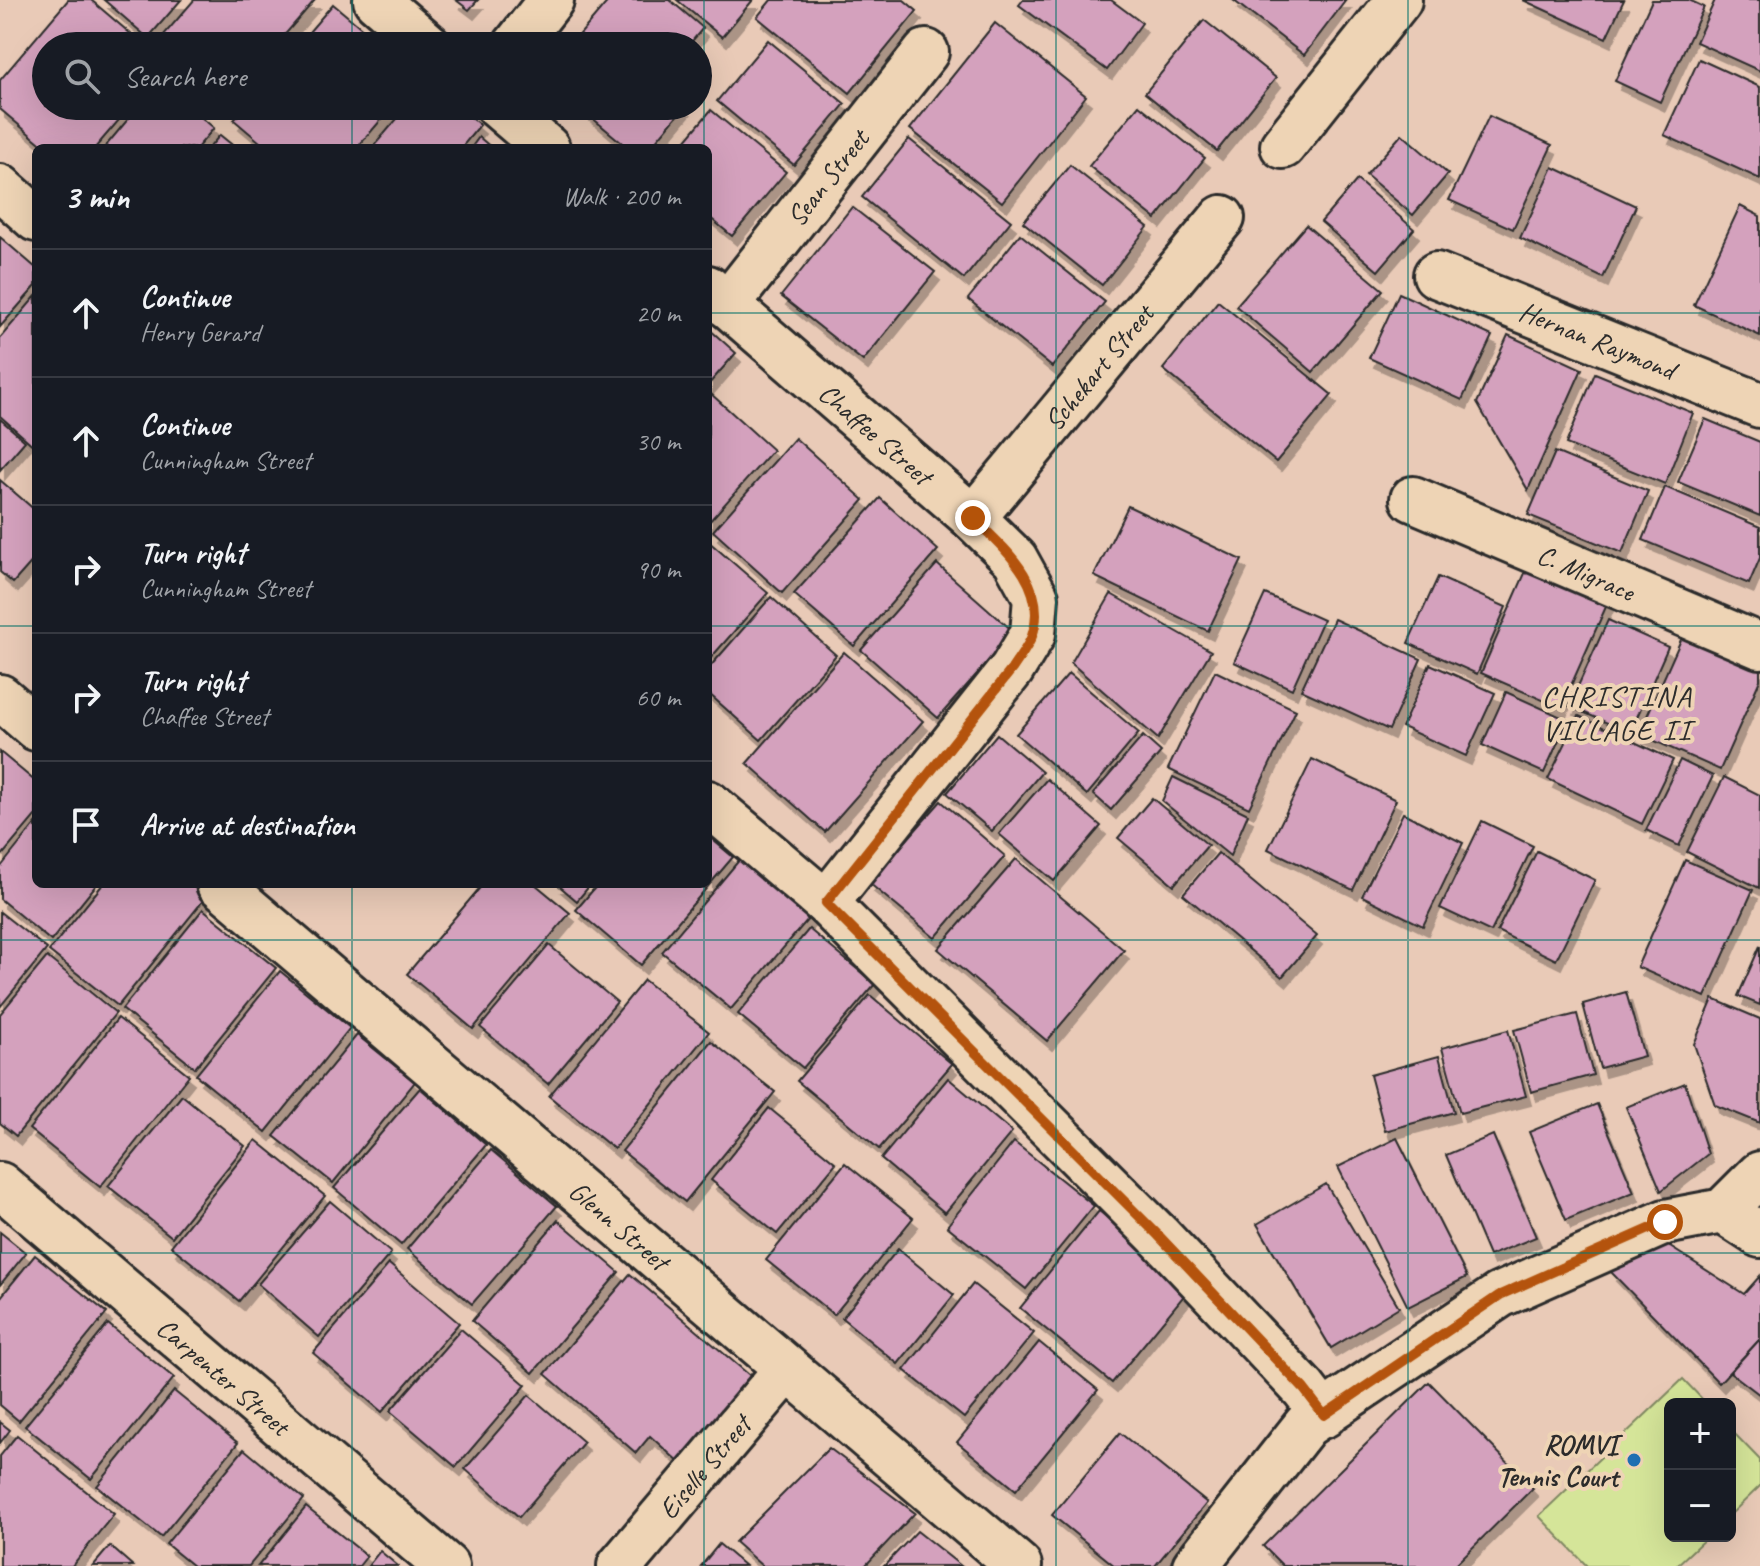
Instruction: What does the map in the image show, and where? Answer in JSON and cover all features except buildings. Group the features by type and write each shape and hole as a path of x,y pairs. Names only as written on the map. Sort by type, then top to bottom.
{"street":[{"path":"376,0 413,32"},
{"path":"526,32 551,0"},
{"path":"1283,146 1399,0"},
{"name":"Sean Street","path":"717,296 926,52"},
{"path":"514,120 542,144"},
{"path":"0,187 32,215"},
{"name":"Schekart Street","path":"973,518 1222,218"},
{"name":"Hernan Raymond","path":"1436,275 1760,405"},
{"name":"Chaffee Street","path":"717,296 973,518 1015,559 1036,597 1033,634 1012,669 826,903"},
{"name":"C. Migrace","path":"1413,499 1760,646"},
{"path":"0,697 32,725"},
{"path":"712,806 826,903 1158,1235 1304,1389 1324,1415"},
{"name":"Glenn Street","path":"224,888 1019,1566"},
{"path":"1195,1566 1306,1425 1500,1295 1665,1222 1723,1211 1760,1174"},
{"name":"Carpenter Street","path":"0,1185 446,1566"},
{"path":"1723,1211 1760,1235"},
{"name":"Eiselle Street","path":"620,1566 787,1369"}],"green space":[{"name":"ROMVI Tennis Court","path":"1683,1379 1701,1398 1664,1398 1664,1542 1702,1542 1676,1566 1587,1566 1539,1516"},
{"path":"1736,1435 1760,1460 1760,1486 1736,1509"}],"place":[{"name":"ROMVI Tennis Court","path":"1634,1460"}],"district":[{"name":"CHRISTINA VILLAGE II","path":"1617,713"}],"route":[{"path":"973,518 1015,559 1036,597 1033,634 1012,669 826,903 1158,1235 1304,1389 1324,1415 1500,1295 1665,1222"}]}
